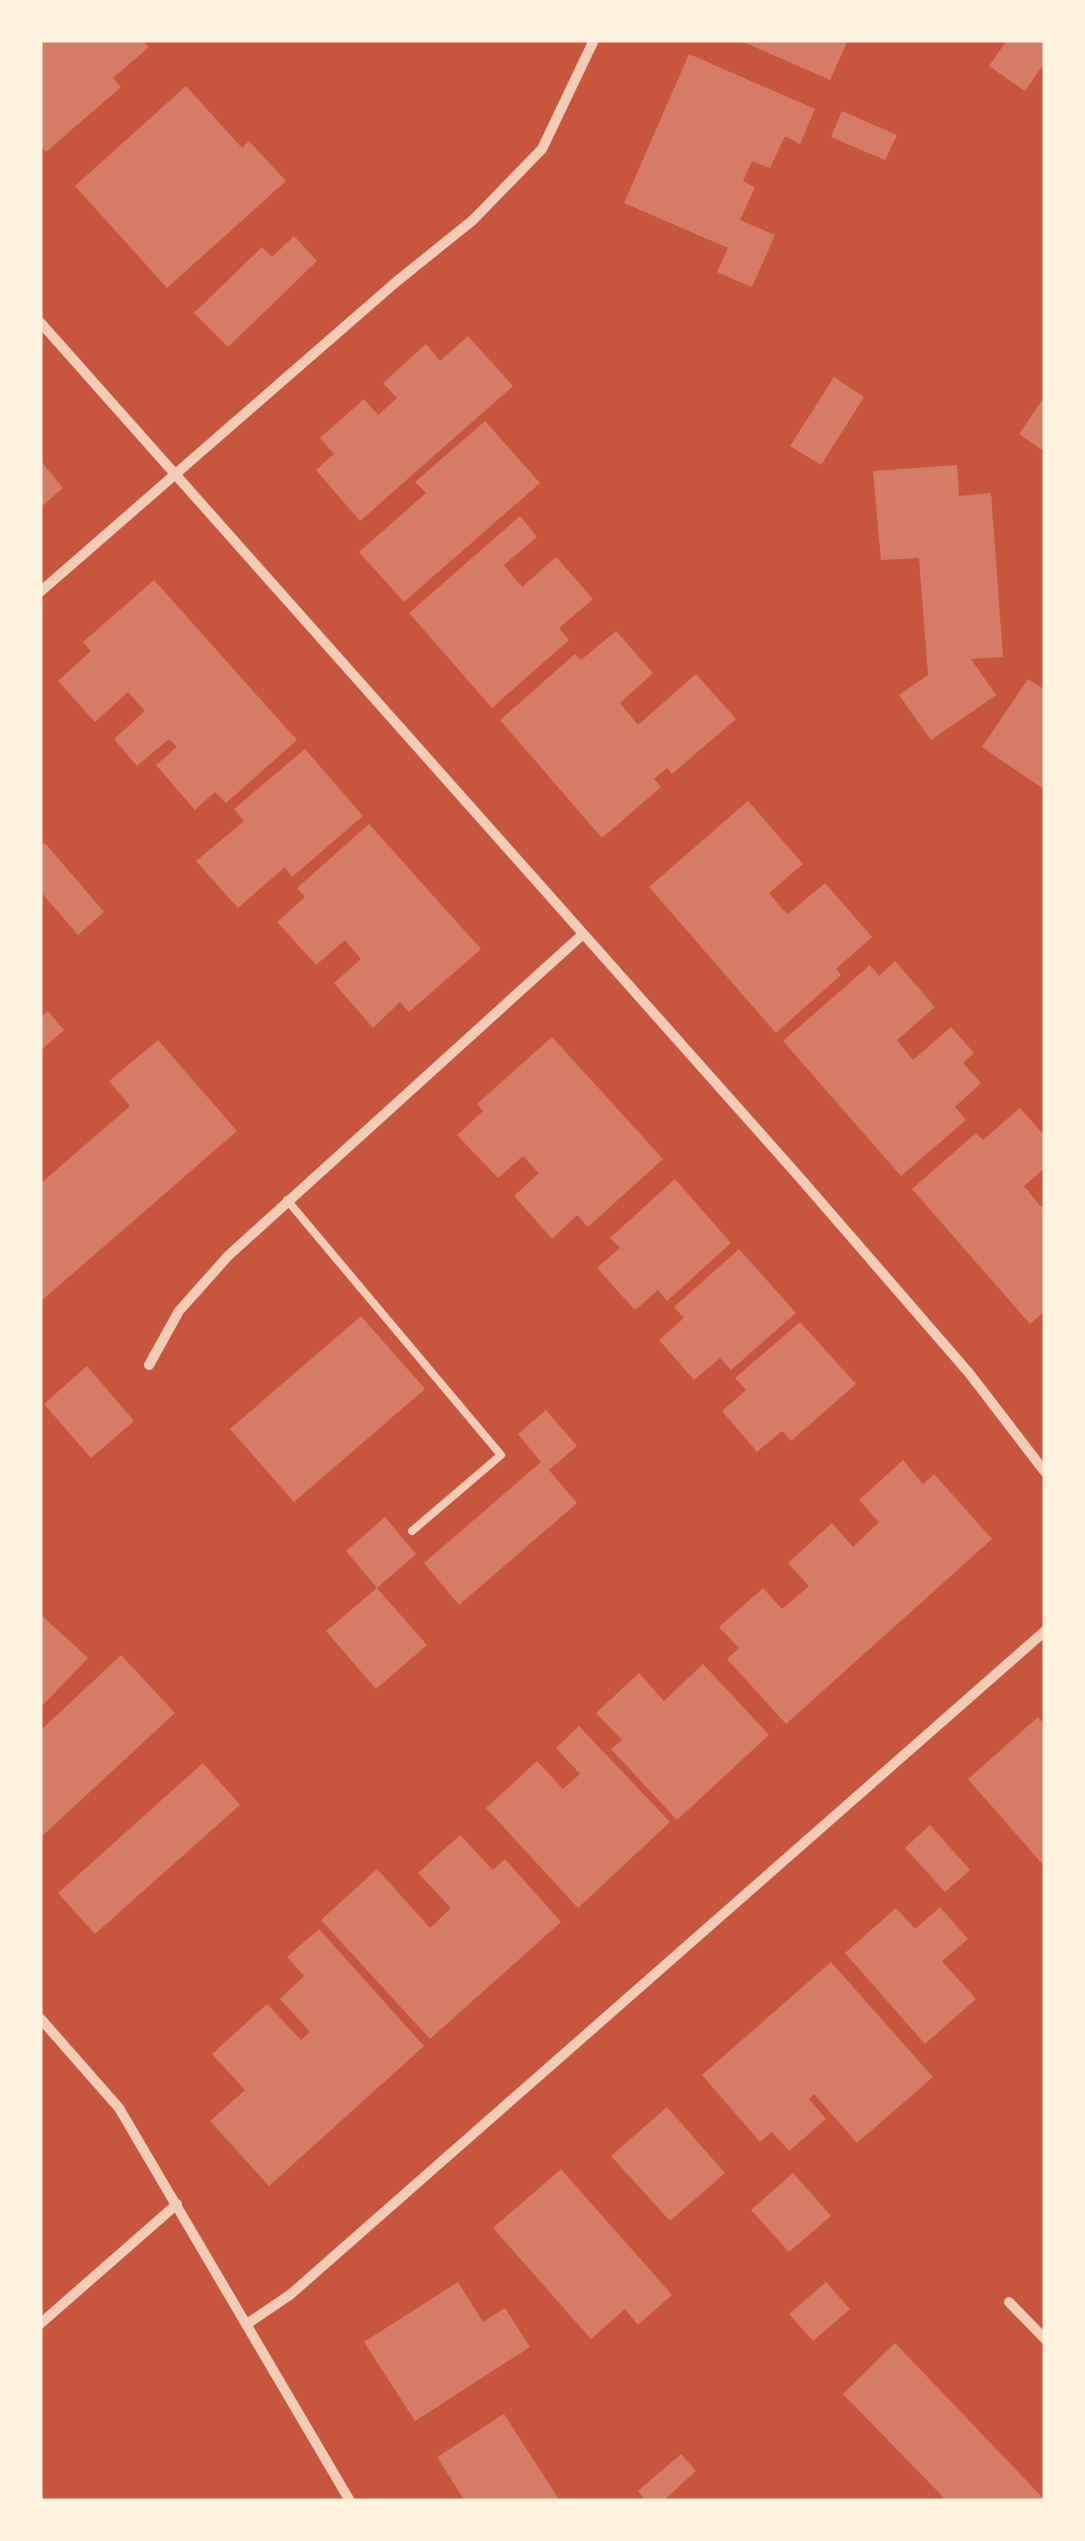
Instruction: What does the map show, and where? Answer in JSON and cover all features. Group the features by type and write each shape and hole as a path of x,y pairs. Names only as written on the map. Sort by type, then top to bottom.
{"street":[{"path":"40,592 381,294 472,220 542,149 594,40"},
{"path":"40,322 802,1179 943,1343 1045,1472"},
{"path":"149,1364 180,1311 228,1256 582,935"},
{"path":"247,2324 291,2294 1045,1631"},
{"path":"40,2018 119,2108 350,2501"},
{"path":"40,2324 176,2204"},
{"path":"1009,2302 1045,2339"}],"lane":[{"path":"287,1200 501,1454 412,1531"}],"building":[{"path":"40,40 142,40 149,47 113,78 121,87 46,152 40,145"},
{"path":"739,40 848,40 830,80"},
{"path":"1007,40 1045,40 1045,62 1025,91 989,66"},
{"path":"689,54 815,109 800,144 785,136 770,168 752,161 743,181 755,187 740,220 775,235 752,287 717,272 728,248 624,203"},
{"path":"186,86 242,148 249,141 286,181 167,288 75,186"},
{"path":"842,111 897,135 885,160 831,137"},
{"path":"294,236 317,261 228,347 194,313 262,247 272,257"},
{"path":"468,336 513,386 360,521 316,470 334,454 320,438 364,399 378,415 397,398 383,383 426,344 440,361"},
{"path":"834,377 864,397 821,465 790,446"},
{"path":"1045,396 1045,452 1019,434"},
{"path":"485,421 540,483 404,602 359,552 426,493 415,482"},
{"path":"40,460 63,488 40,508"},
{"path":"957,465 959,496 991,493 1003,657 971,659 996,695 931,740 899,695 928,675 919,558 881,560 873,471"},
{"path":"520,516 537,537 504,565 522,587 556,557 593,599 559,628 569,640 492,708 409,613"},
{"path":"154,580 297,740 226,803 215,792 195,810 156,765 177,747 169,739 137,766 114,739 145,711 128,692 95,722 58,681 91,651 83,642"},
{"path":"616,631 653,673 620,703 638,725 696,674 736,719 672,774 667,768 654,779 661,787 602,838 500,720 575,654 581,660"},
{"path":"1028,679 1045,690 1045,790 982,747"},
{"path":"305,749 363,816 292,877 285,867 238,908 196,861 244,821 234,809"},
{"path":"748,801 803,864 769,893 782,909 788,914 825,883 872,937 836,969 841,975 776,1033 649,887"},
{"path":"369,824 481,949 409,1012 400,1002 373,1028 334,983 361,959 345,940 316,965 277,922 305,897 297,888"},
{"path":"45,843 104,912 78,935 40,891 40,847"},
{"path":"895,961 935,1007 897,1040 913,1060 951,1027 974,1053 963,1063 981,1083 955,1107 966,1120 901,1176 783,1041 870,965 879,976"},
{"path":"48,1011 64,1030 40,1051 40,1018"},
{"path":"552,1037 663,1159 588,1227 577,1215 552,1239 514,1196 539,1173 523,1156 498,1178 457,1135 483,1111 477,1104"},
{"path":"158,1040 237,1131 40,1302 40,1184 130,1106 109,1081"},
{"path":"1020,1108 1045,1136 1045,1168 1024,1186 1041,1207 1045,1203 1045,1311 1030,1324 912,1189 976,1133 983,1140"},
{"path":"675,1179 731,1243 667,1301 658,1290 635,1310 597,1268 620,1248 610,1238"},
{"path":"739,1249 796,1313 731,1370 720,1358 694,1380 659,1340 684,1318 674,1307"},
{"path":"361,1316 425,1389 294,1502 230,1429"},
{"path":"800,1322 856,1384 791,1441 782,1431 757,1452 722,1411 746,1390 735,1378"},
{"path":"87,1366 134,1421 91,1458 44,1404"},
{"path":"546,1410 577,1446 549,1470 577,1503 459,1605 424,1563 541,1462 518,1434"},
{"path":"903,1460 923,1484 934,1474 992,1539 786,1724 727,1659 739,1648 719,1627 763,1588 782,1609 809,1586 788,1563 832,1523 853,1547 879,1522 859,1500"},
{"path":"385,1517 416,1554 377,1588 346,1551"},
{"path":"377,1588 427,1645 376,1689 326,1631"},
{"path":"40,1614 88,1658 40,1708"},
{"path":"121,1655 175,1713 40,1838 40,1731"},
{"path":"703,1664 769,1735 677,1820 611,1749 622,1740 596,1713 639,1673 664,1701"},
{"path":"1038,1717 1045,1725 1045,1867 968,1779"},
{"path":"579,1726 670,1822 578,1908 486,1808 537,1761 563,1789 580,1774 556,1748"},
{"path":"203,1763 240,1805 95,1934 58,1893"},
{"path":"930,1825 970,1870 945,1892 905,1848"},
{"path":"460,1835 493,1870 505,1859 561,1922 430,2039 321,1920 377,1869 430,1928 451,1908 418,1873"},
{"path":"940,1907 968,1939 942,1961 976,1999 925,2044 845,1953 896,1908 915,1929"},
{"path":"319,1929 424,2046 269,2186 210,2121 245,2090 212,2054 267,2004 301,2040 310,2032 280,1999 304,1976 287,1957"},
{"path":"831,1962 933,2077 857,2143 814,2094 809,2099 826,2119 789,2151 772,2132 760,2142 702,2075"},
{"path":"667,2107 725,2173 670,2221 611,2156"},
{"path":"561,2169 672,2295 638,2325 625,2309 591,2339 493,2228"},
{"path":"793,2173 831,2216 789,2252 751,2210"},
{"path":"458,2282 483,2322 505,2308 530,2347 415,2421 364,2342"},
{"path":"826,2282 850,2309 813,2341 789,2314"},
{"path":"895,2343 1045,2501 947,2501 843,2394"},
{"path":"504,2414 560,2501 465,2501 437,2457"},
{"path":"681,2454 696,2471 663,2501 646,2501 638,2491"}]}
